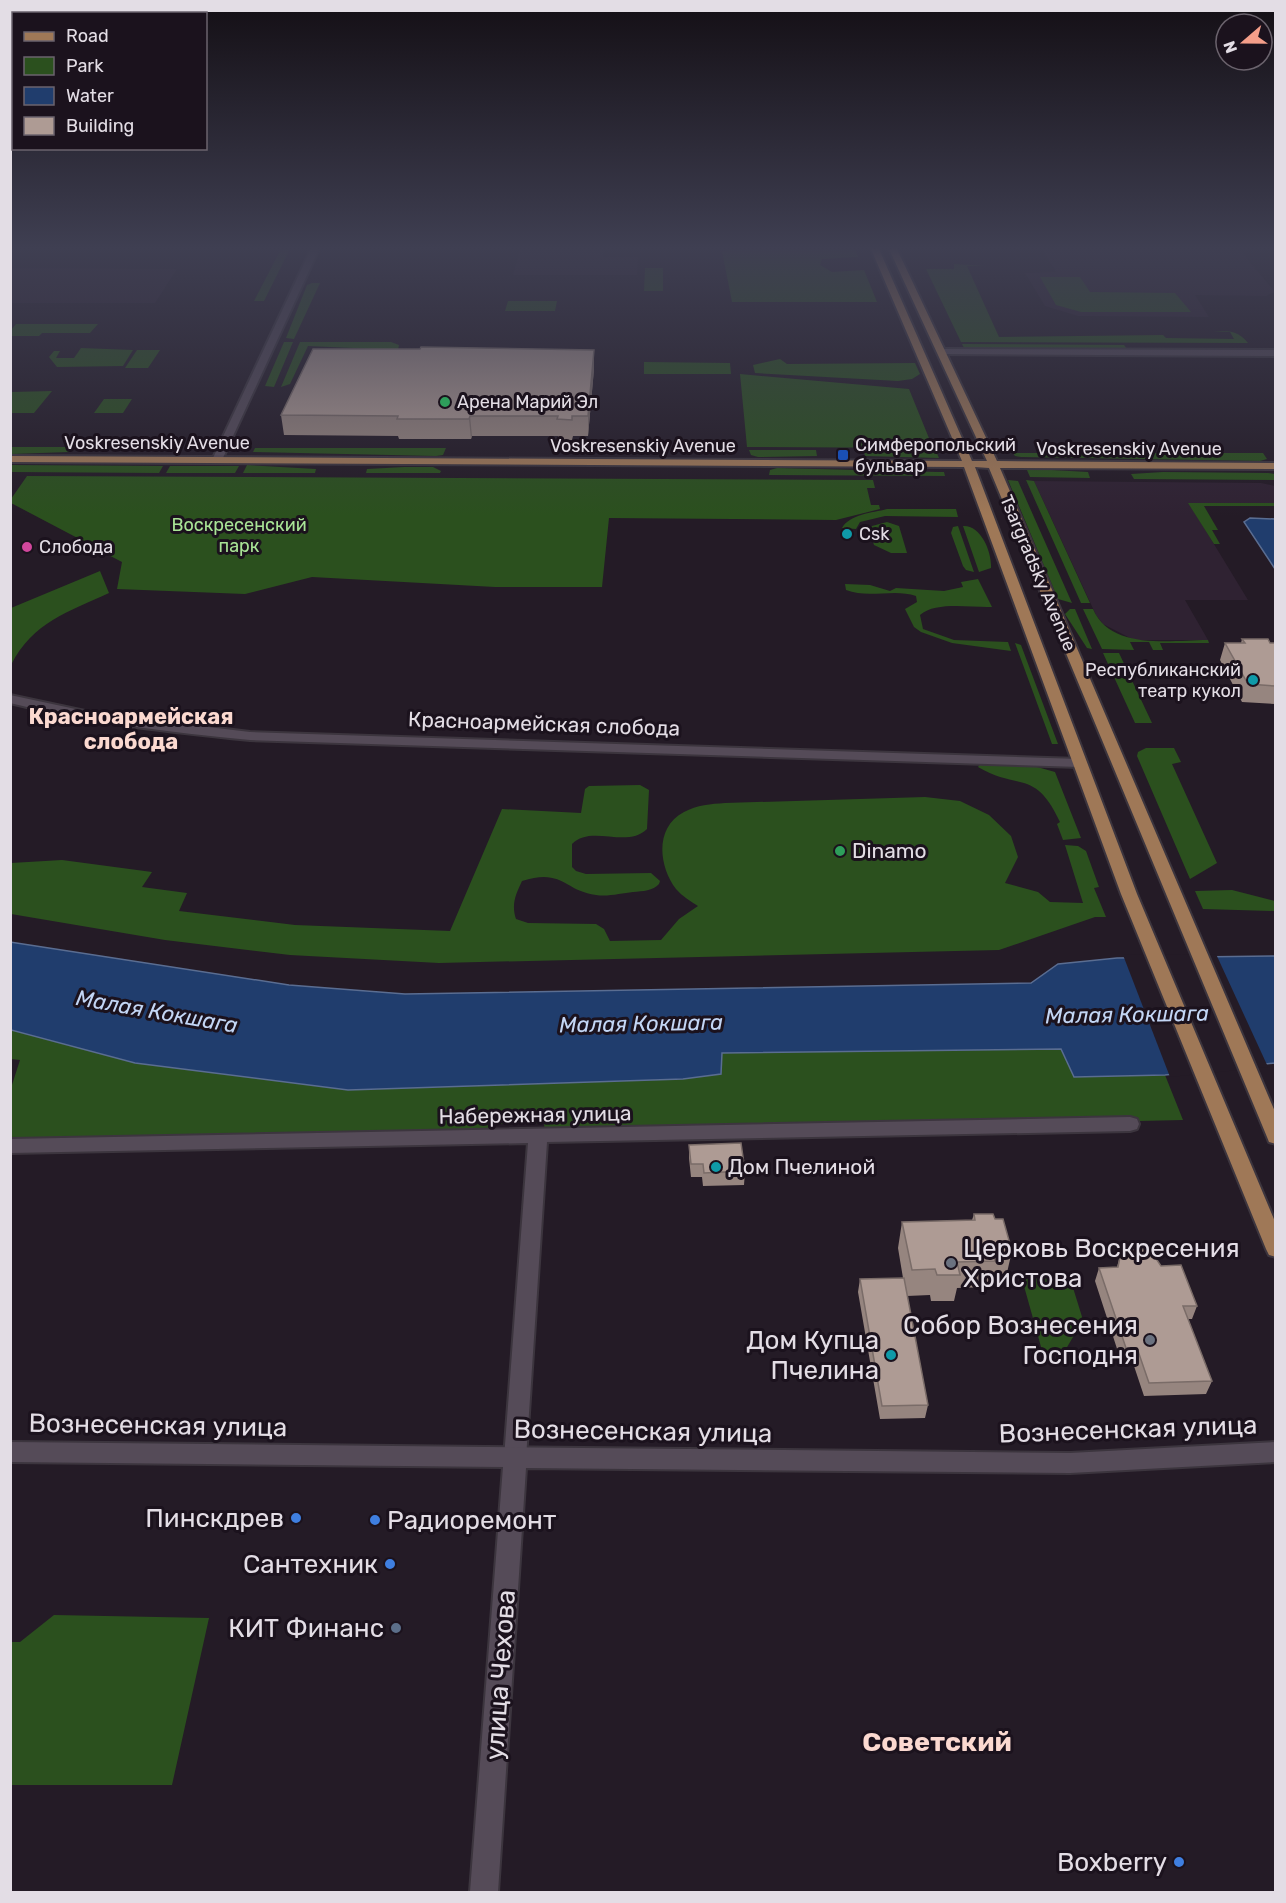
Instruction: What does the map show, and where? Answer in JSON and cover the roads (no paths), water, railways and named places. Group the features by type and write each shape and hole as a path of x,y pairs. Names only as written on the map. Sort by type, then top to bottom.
{"main road":[{"name":"Tsargradsky Avenue","path":"915,338 968,464 1129,894 1236,1159 1275,1249"},
{"name":"Tsargradsky Avenue","path":"934,338 993,464 1171,894 1275,1137"},
{"name":"Voskresenskiy Avenue","path":"10,459 1275,466"}],"street":[{"path":"216,460 273,338"},
{"path":"941,352 1275,353"},
{"name":"Красноармейская слобода","path":"10,699 77,715 140,725 250,735 1080,763"},
{"name":"Набережная улица","path":"10,1146 1130,1124"},
{"name":"улица Чехова","path":"484,1893 538,1137"},
{"name":"Вознесенская улица","path":"10,1452 1070,1463 1275,1452"}],"water":[{"path":"1250,518 1275,519 1275,569 1244,522"},
{"name":"Малая Кокшага","path":"10,942 289,985 405,994 1031,983 1058,964 1117,958 1275,956 1275,1063 1165,1075 1074,1077 1061,1049 722,1053 721,1074 683,1079 348,1090 135,1063 11,1030"}],"place":[{"name":"Арена Марий Эл","path":"445,402"},
{"name":"Симферопольский бульвар","path":"843,455"},
{"name":"Csk","path":"847,534"},
{"name":"Слобода","path":"27,547"},
{"name":"Республиканский театр кукол","path":"1253,680"},
{"name":"Dinamo","path":"840,851"},
{"name":"Дом Пчелиной","path":"716,1167"},
{"name":"Церковь Воскресения Христова","path":"951,1263"},
{"name":"Собор Вознесения Господня","path":"1150,1340"},
{"name":"Дом Купца Пчелина","path":"891,1355"},
{"name":"Пинскдрев","path":"296,1518"},
{"name":"Радиоремонт","path":"375,1520"},
{"name":"Сантехник","path":"390,1564"},
{"name":"КИТ Финанс","path":"396,1628"},
{"name":"Boxberry","path":"1179,1862"}],"district":[{"name":"Красноармейская слобода","path":"131,728"},
{"name":"Советский","path":"937,1742"}],"park label":[{"name":"Воскресенский парк","path":"239,535"}]}
